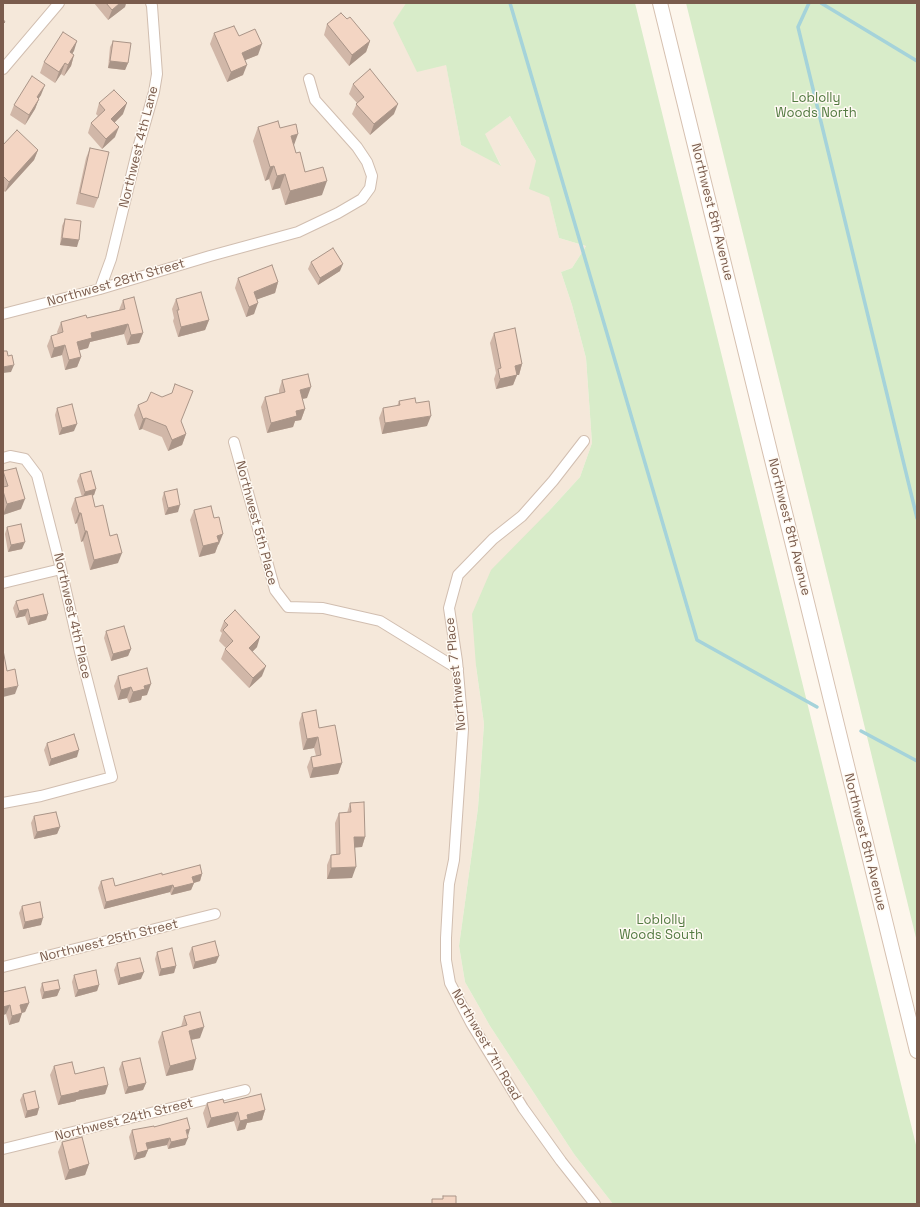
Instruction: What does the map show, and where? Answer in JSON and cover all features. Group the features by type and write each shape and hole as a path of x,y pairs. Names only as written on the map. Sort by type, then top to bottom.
{"street":[{"path":"3,69 59,3"},
{"name":"Northwest 4th Lane","path":"100,289 111,259 138,148 154,92 157,74 151,3"},
{"name":"Northwest 8th Avenue","path":"660,3 917,1051"},
{"name":"Northwest 28th Street","path":"3,314 100,289 298,232 344,210 362,199 370,188 372,176 367,162 357,147 315,100 309,79"},
{"name":"Northwest 7 Place","path":"458,814 463,729 458,669 450,608 458,575 493,540 522,516 553,481 584,441"},
{"name":"Northwest 5th Place","path":"234,442 275,590 288,607 323,608 380,621 458,669"},
{"name":"Northwest 4th Place","path":"3,458 10,456 25,459 37,475 112,777 41,796 3,803"},
{"path":"3,583 61,569"},
{"name":"Northwest 7th Road","path":"458,814 454,860 449,884 446,938 446,960 450,983 471,1023 523,1108 561,1161 595,1204"},
{"name":"Northwest 25th Street","path":"3,967 215,914"},
{"name":"Northwest 24th Street","path":"3,1150 244,1090"}],"shaded area":[{"path":"3,3 406,3 394,23 446,64 461,145 501,165 484,134 510,116 536,161 549,196 559,238 586,246 572,268 561,272 572,305 586,358 592,443 580,477 548,512 476,666 484,724 478,808 459,946 465,982 490,1026 574,1154 613,1204 3,1204"}],"green space":[{"name":"Loblolly Woods South","path":"406,3 635,3 917,1149 917,1204 613,1204 574,1154 490,1026 465,982 459,946 478,808 484,724 476,666 472,614 491,570 580,477 592,443 586,358 572,305 561,272 572,268 586,246 559,238 549,197 529,189 536,161 510,116 485,134 501,166 461,145 446,65 417,72 393,23"},
{"name":"Loblolly Woods North","path":"686,3 917,3 917,942 854,683"}],"building":[{"path":"106,3 120,3 112,10"},
{"path":"341,13 347,19 350,17 370,41 352,55 327,24"},
{"path":"234,26 239,36 255,29 262,44 242,53 247,65 231,72 214,33"},
{"path":"63,32 77,41 70,52 74,55 68,65 65,63 59,72 44,62"},
{"path":"113,41 131,43 128,63 110,61"},
{"path":"370,69 398,104 374,124 356,104 364,97 353,84"},
{"path":"32,76 45,85 37,97 39,99 29,115 14,105"},
{"path":"114,90 127,103 111,119 119,127 106,139 91,123 105,110 99,103"},
{"path":"278,121 280,128 296,124 298,134 291,136 296,153 300,152 305,172 323,167 327,181 290,191 285,174 277,176 274,166 270,167 258,127"},
{"path":"17,130 38,150 9,182 3,176 3,145"},
{"path":"90,148 109,152 98,198 80,193"},
{"path":"65,219 81,221 79,240 62,238"},
{"path":"333,248 343,264 320,278 311,262"},
{"path":"272,265 278,282 254,292 258,303 249,307 238,278"},
{"path":"201,292 209,320 181,327 176,299"},
{"path":"134,297 143,333 131,335 128,324 91,333 92,338 77,342 81,357 69,360 65,345 54,348 51,336 63,332 61,322 86,315 87,318 125,309 123,300"},
{"path":"515,328 522,364 515,366 517,375 500,379 498,369 501,368 494,333"},
{"path":"3,351 7,351 8,356 12,355 14,365 3,367"},
{"path":"308,374 311,387 300,390 305,409 296,411 297,416 271,423 265,397 285,392 282,380"},
{"path":"175,384 193,391 181,421 186,434 172,440 166,426 146,418 143,419 138,405 147,401 151,392 162,397 172,393"},
{"path":"415,398 416,403 429,401 431,416 385,423 383,408 400,405 399,401"},
{"path":"72,404 77,424 62,428 57,408"},
{"path":"16,468 25,499 7,504 3,487 8,486 3,471"},
{"path":"91,471 96,489 85,492 80,474"},
{"path":"177,489 180,505 168,508 164,492"},
{"path":"92,494 95,507 103,505 110,536 117,534 122,553 94,560 87,531 85,531 81,513 79,513 75,498"},
{"path":"211,506 214,518 219,517 223,534 217,536 219,542 203,546 194,510"},
{"path":"21,524 25,542 11,545 7,527"},
{"path":"43,594 48,614 30,618 28,609 19,611 16,601"},
{"path":"235,610 260,637 249,648 266,666 253,678 225,649 233,641 223,630 228,625 224,621"},
{"path":"124,626 131,649 113,654 106,631"},
{"path":"3,650 7,671 15,669 18,686 3,689"},
{"path":"147,668 151,684 144,686 145,689 133,692 131,687 121,690 118,676"},
{"path":"316,710 319,728 335,725 342,763 313,768 311,757 321,755 318,737 307,739 302,713"},
{"path":"74,734 79,750 51,759 47,743"},
{"path":"364,802 365,837 354,837 356,867 331,868 331,855 340,854 339,813 351,812 350,803"},
{"path":"56,812 60,827 37,832 34,816"},
{"path":"200,865 202,874 192,877 194,883 174,888 173,885 106,902 101,881 113,878 115,886 162,873 162,875"},
{"path":"40,902 43,918 25,922 22,906"},
{"path":"215,941 219,956 195,962 192,947"},
{"path":"172,948 176,966 161,969 157,952"},
{"path":"140,958 144,972 120,978 117,963"},
{"path":"96,970 99,985 78,990 74,975"},
{"path":"58,980 60,989 44,992 42,983"},
{"path":"25,987 29,1003 20,1005 22,1013 12,1016 10,1005 3,1007 3,992"},
{"path":"200,1012 204,1027 189,1031 196,1059 170,1066 162,1032 187,1025 184,1016"},
{"path":"140,1058 146,1083 128,1087 122,1062"},
{"path":"72,1062 75,1074 104,1067 108,1085 61,1096 54,1066"},
{"path":"35,1091 39,1108 27,1111 23,1094"},
{"path":"261,1094 265,1110 247,1115 248,1119 240,1121 238,1112 211,1118 207,1103 223,1099 224,1103"},
{"path":"187,1118 190,1129 186,1130 188,1138 171,1142 170,1138 146,1143 148,1150 137,1153 132,1130 154,1127"},
{"path":"82,1137 89,1164 69,1170 62,1142"},
{"path":"443,1196 456,1196 456,1204 432,1204 432,1199 443,1199"}],"waterway":[{"path":"510,3 697,640 817,707"},
{"path":"809,3 798,27 917,518"},
{"path":"821,3 917,61"},
{"path":"861,731 917,761"}]}
